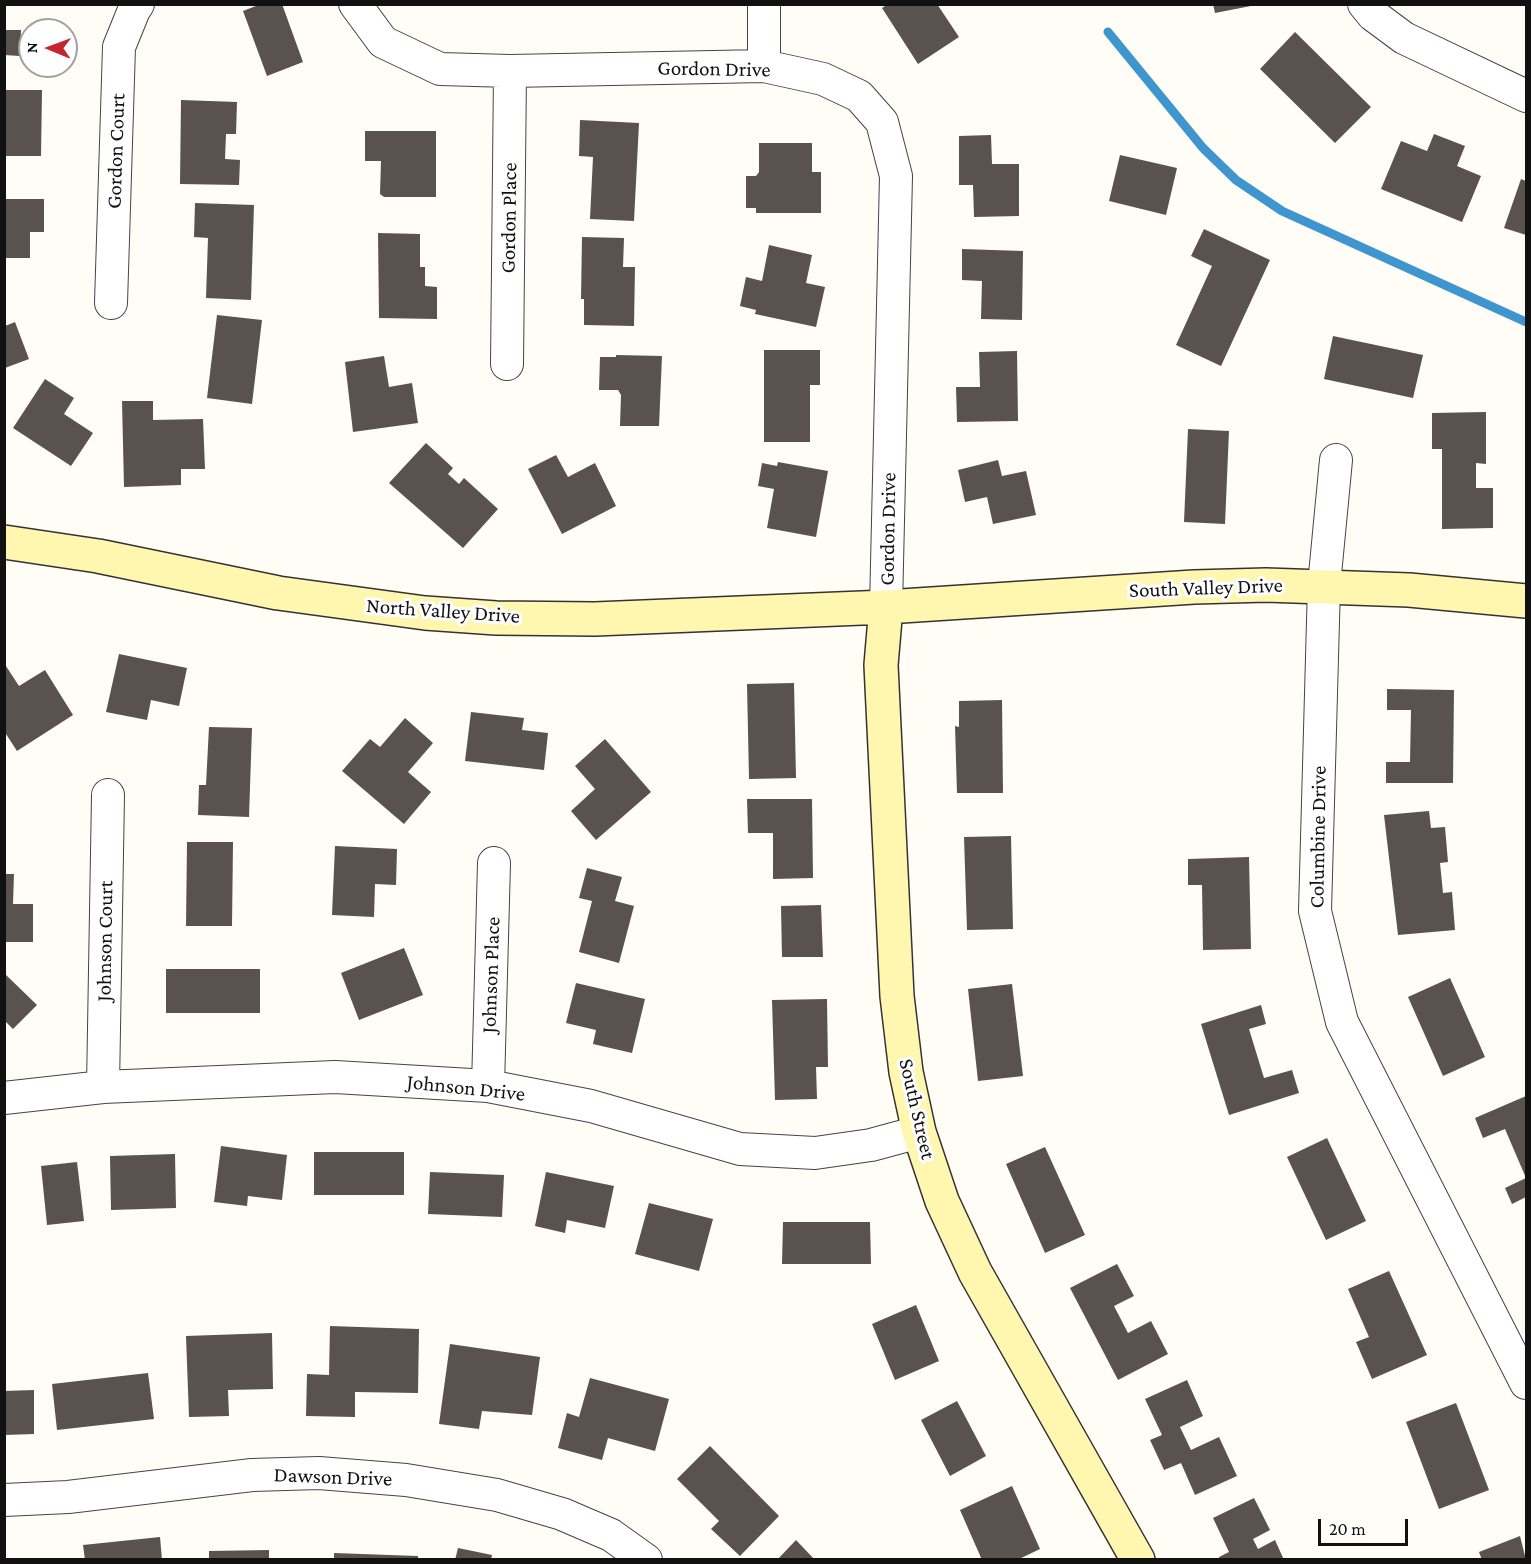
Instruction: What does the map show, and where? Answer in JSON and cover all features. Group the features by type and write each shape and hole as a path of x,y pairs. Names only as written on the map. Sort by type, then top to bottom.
{"street":[{"name":"Gordon Court","path":"111,303 119,47 138,4"},
{"name":"Gordon Drive","path":"355,4 383,42 440,69 510,71 764,66 823,79 859,96 882,122 896,176 886,607"},
{"path":"764,4 764,66"},
{"path":"1364,4 1372,15 1404,38 1527,96"},
{"name":"Gordon Place","path":"507,364 510,71"},
{"name":"Columbine Drive","path":"1336,460 1324,585 1315,911 1342,1022 1527,1383"},
{"name":"North Valley Drive","path":"4,542 98,556 278,593 425,613 496,618 595,619 886,607"},
{"name":"South Valley Drive","path":"886,607 1194,587 1324,585 1527,601"},
{"name":"South Street","path":"886,607 881,665 897,996 905,1063 919,1132 942,1201 975,1272 1138,1560"},
{"name":"Johnson Court","path":"103,1087 108,795"},
{"name":"Johnson Place","path":"488,1086 494,863"},
{"name":"Johnson Drive","path":"4,1098 103,1087 335,1077 488,1086 591,1106 740,1149 815,1153 871,1145 919,1132"},
{"name":"Dawson Drive","path":"4,1500 68,1497 252,1475 320,1473 388,1478 450,1486 543,1508 610,1535 646,1560"}],"building":[{"path":"261,4 282,4 303,62 267,76 243,11"},
{"path":"888,4 937,4 959,37 918,64 882,8"},
{"path":"1213,4 1251,4 1251,6 1215,13"},
{"path":"4,30 18,30 18,56 4,55"},
{"path":"1295,32 1371,107 1335,143 1260,69"},
{"path":"4,90 42,90 41,156 4,156"},
{"path":"181,100 237,102 236,134 226,134 225,159 240,160 239,185 180,184"},
{"path":"580,120 639,123 634,221 590,219 593,157 579,156"},
{"path":"365,131 436,131 436,197 384,197 380,194 381,161 365,161"},
{"path":"1434,134 1465,146 1457,166 1481,176 1462,222 1381,189 1401,141 1427,151"},
{"path":"991,135 992,164 1019,164 1019,216 974,217 973,185 959,185 959,136"},
{"path":"759,143 812,143 812,172 821,172 821,213 756,213 756,208 746,208 746,176 756,176 759,172"},
{"path":"1120,155 1177,168 1166,215 1109,201"},
{"path":"1521,179 1526,181 1526,235 1504,228"},
{"path":"4,199 44,199 44,232 30,232 30,258 4,258"},
{"path":"195,203 254,205 251,300 206,298 208,238 194,237"},
{"path":"1204,229 1270,260 1221,366 1176,345 1212,266 1191,256"},
{"path":"378,233 420,234 420,267 425,267 425,286 437,287 437,319 379,318"},
{"path":"582,237 624,238 623,267 635,267 634,326 584,325 584,299 581,299"},
{"path":"769,245 812,255 806,283 825,287 816,327 755,314 756,310 740,306 746,277 762,281"},
{"path":"962,249 1023,251 1022,320 981,319 982,281 962,280"},
{"path":"217,315 262,320 252,404 207,398"},
{"path":"15,322 29,359 5,368 5,326"},
{"path":"1333,336 1423,355 1413,398 1324,379"},
{"path":"764,350 820,350 820,385 810,385 810,442 764,442"},
{"path":"1017,351 1018,421 957,422 956,387 980,387 979,352"},
{"path":"616,355 662,356 659,426 620,426 621,395 618,390 599,390 600,357 616,357"},
{"path":"384,356 389,387 412,383 418,423 353,432 345,362"},
{"path":"45,379 74,398 64,414 93,433 71,466 13,428"},
{"path":"122,401 153,401 153,420 203,419 205,469 181,469 181,485 124,487"},
{"path":"1486,412 1486,464 1476,463 1476,488 1493,488 1493,528 1442,529 1442,449 1432,449 1432,413"},
{"path":"1188,429 1229,431 1225,524 1184,522"},
{"path":"426,443 453,468 448,474 459,484 464,478 498,509 463,548 389,483"},
{"path":"556,455 568,477 595,463 616,506 562,534 528,469"},
{"path":"998,460 1002,476 1026,471 1036,515 993,524 987,497 965,502 958,470"},
{"path":"778,462 828,471 816,537 767,528 774,489 758,486 762,463 777,466"},
{"path":"119,654 187,668 179,706 151,700 147,720 106,712"},
{"path":"4,663 19,686 45,670 73,715 17,751 4,731"},
{"path":"794,683 796,778 749,779 747,684"},
{"path":"1387,689 1454,690 1453,783 1386,783 1386,762 1410,762 1411,710 1387,710"},
{"path":"1002,700 1003,793 957,793 955,726 959,727 959,701"},
{"path":"471,712 524,718 522,730 548,733 544,770 465,761"},
{"path":"405,718 433,743 408,772 431,792 404,824 342,771 370,739 380,747"},
{"path":"209,727 252,728 249,817 198,815 199,785 206,785"},
{"path":"605,739 651,792 596,840 571,811 595,789 575,766"},
{"path":"747,799 812,799 813,878 773,879 773,833 748,833"},
{"path":"1429,811 1431,828 1445,827 1448,862 1440,863 1443,893 1452,892 1455,930 1398,935 1384,815"},
{"path":"1011,836 1013,929 967,930 964,837"},
{"path":"187,842 233,842 232,926 186,926"},
{"path":"335,846 397,849 396,885 375,884 374,917 332,915"},
{"path":"1249,857 1251,949 1203,950 1202,885 1188,885 1188,859"},
{"path":"587,868 622,877 615,901 634,906 619,963 579,952 592,901 579,898"},
{"path":"4,874 14,874 13,904 33,904 33,942 4,942"},
{"path":"821,905 823,957 782,957 781,906"},
{"path":"404,948 423,995 359,1020 341,973"},
{"path":"166,969 260,969 260,1013 166,1013"},
{"path":"4,973 37,1005 13,1029 4,1020"},
{"path":"1450,978 1485,1057 1443,1076 1408,997"},
{"path":"576,983 645,999 632,1053 593,1044 596,1030 566,1023"},
{"path":"1012,984 1023,1076 978,1081 968,989"},
{"path":"827,999 828,1067 816,1067 817,1099 775,1100 772,1000"},
{"path":"1261,1005 1266,1024 1249,1029 1264,1078 1292,1070 1299,1093 1229,1115 1201,1024"},
{"path":"1526,1096 1526,1178 1505,1129 1483,1138 1475,1118"},
{"path":"1327,1138 1366,1221 1326,1240 1287,1157"},
{"path":"221,1146 287,1155 282,1200 248,1196 247,1206 214,1202"},
{"path":"1045,1147 1085,1235 1045,1253 1006,1164"},
{"path":"314,1152 404,1152 404,1195 314,1195"},
{"path":"175,1154 176,1208 111,1210 110,1156"},
{"path":"77,1162 84,1221 47,1225 41,1166"},
{"path":"430,1172 504,1175 502,1217 428,1214"},
{"path":"546,1172 614,1186 605,1228 567,1220 565,1233 535,1226"},
{"path":"1526,1178 1526,1197 1512,1204 1505,1188"},
{"path":"649,1203 713,1219 699,1271 635,1254"},
{"path":"783,1222 870,1222 871,1264 782,1264"},
{"path":"1117,1264 1134,1296 1114,1306 1128,1333 1151,1321 1168,1354 1118,1380 1070,1288"},
{"path":"1389,1271 1427,1355 1372,1379 1356,1342 1369,1337 1348,1289"},
{"path":"916,1305 939,1361 895,1380 872,1324"},
{"path":"330,1326 419,1329 418,1393 355,1392 355,1417 306,1416 307,1374 329,1375"},
{"path":"272,1333 273,1389 228,1390 229,1416 189,1417 186,1336"},
{"path":"450,1344 540,1357 532,1415 482,1411 479,1429 439,1424"},
{"path":"148,1373 154,1419 57,1430 52,1384"},
{"path":"590,1378 669,1399 655,1451 608,1438 602,1460 558,1448 567,1413 579,1417"},
{"path":"1187,1380 1203,1416 1180,1427 1191,1450 1219,1437 1237,1476 1195,1495 1181,1463 1164,1470 1150,1440 1162,1435 1145,1399"},
{"path":"34,1390 34,1434 4,1435 4,1391"},
{"path":"957,1401 986,1456 950,1476 921,1420"},
{"path":"1456,1403 1489,1490 1439,1509 1406,1422"},
{"path":"710,1446 779,1516 740,1556 711,1529 719,1521 677,1479"},
{"path":"1012,1486 1040,1549 1017,1560 982,1560 960,1510"},
{"path":"1254,1498 1270,1530 1253,1539 1258,1549 1275,1540 1284,1560 1220,1560 1219,1557 1229,1552 1213,1518"},
{"path":"1520,1536 1526,1560 1482,1560 1479,1552"},
{"path":"160,1537 162,1560 85,1560 83,1545"},
{"path":"796,1540 815,1560 777,1560"},
{"path":"458,1548 492,1555 491,1560 455,1560"},
{"path":"269,1550 269,1560 209,1560 209,1551"},
{"path":"334,1553 418,1556 418,1560 334,1560"}],"waterway":[{"path":"1108,32 1203,148 1236,180 1282,211 1526,322"}]}
